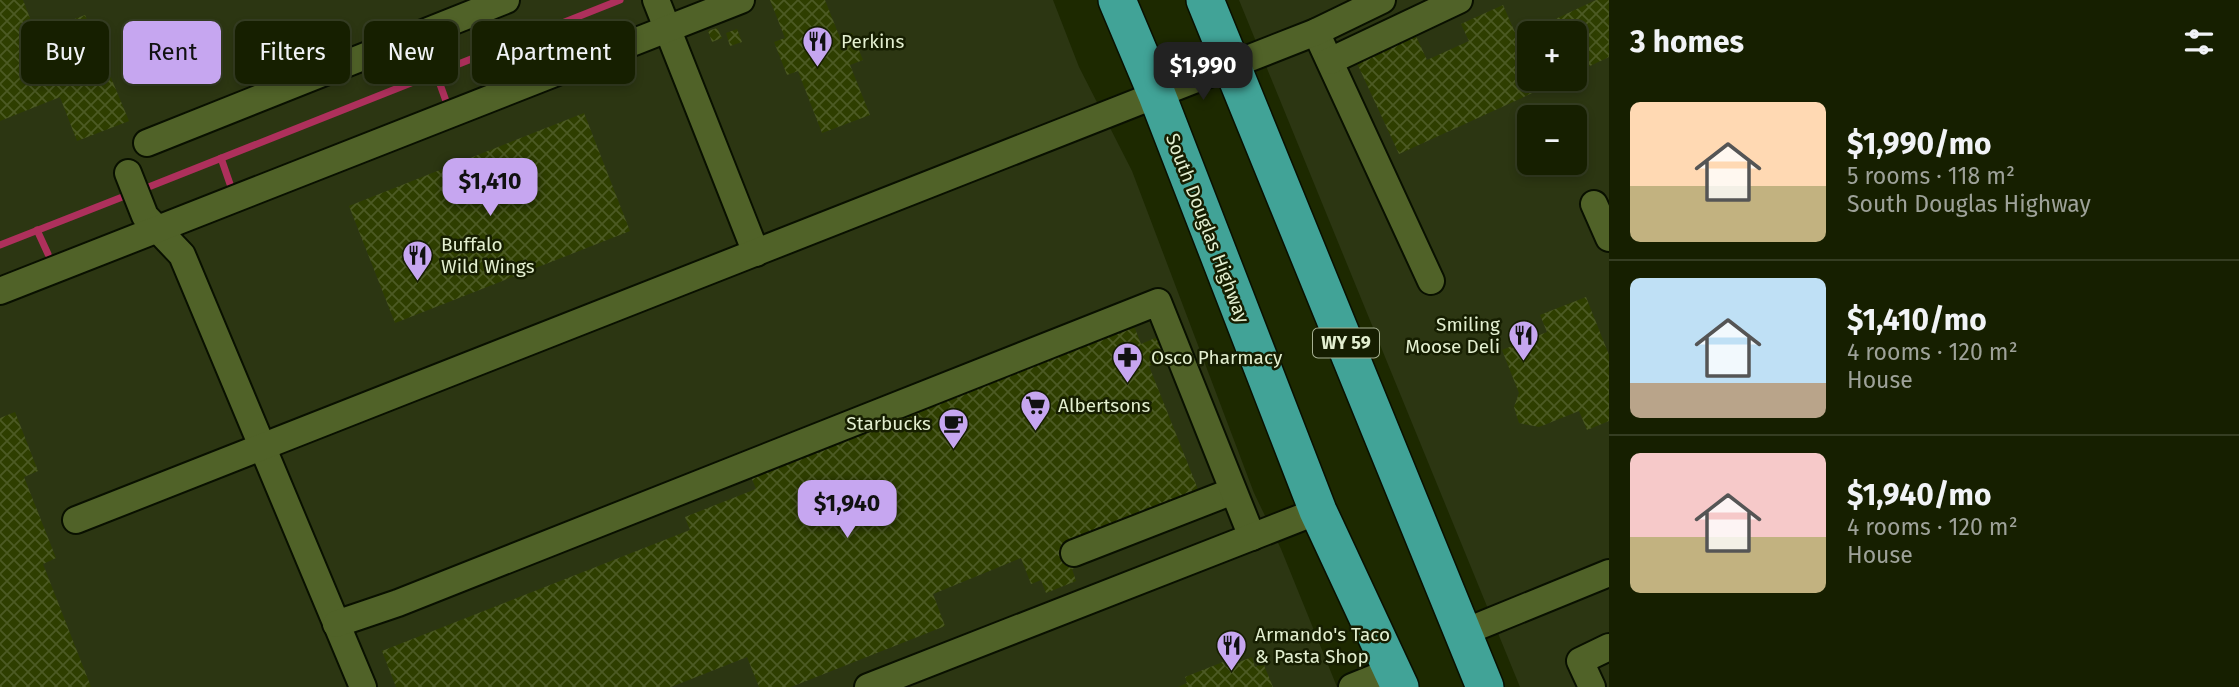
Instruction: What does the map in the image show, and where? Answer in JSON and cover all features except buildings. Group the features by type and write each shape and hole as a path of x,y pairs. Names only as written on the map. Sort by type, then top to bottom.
{"highway":[{"name":"South Douglas Highway","path":"1117,0 1157,95 1318,511 1397,678"},
{"name":"WY 59","path":"1205,0 1485,687"}],"street":[{"path":"147,143 506,0"},
{"path":"0,291 151,222 662,14 741,0"},
{"path":"76,520 1317,32 1382,0"},
{"path":"1330,61 1459,0"},
{"path":"662,14 756,253"},
{"path":"1317,32 1431,281"},
{"path":"128,173 151,222 182,255 363,687"},
{"path":"1594,204 1609,238"},
{"path":"336,624 398,603 1158,302 1252,537"},
{"path":"1074,553 1233,491"},
{"path":"868,687 1318,511"},
{"path":"1462,633 1609,573"},
{"path":"1592,687 1580,661 1609,648"},
{"path":"1352,687 1397,678"}],"shaded area":[{"path":"0,0 1053,0 1079,67 1132,171 1254,493 1281,549 1337,687 0,687"},
{"path":"1239,0 1609,0 1609,687 1520,687"}],"waterway":[{"path":"141,190 620,0"},
{"path":"440,84 446,101"},
{"path":"221,158 230,184"},
{"path":"0,245 130,194"},
{"path":"37,230 48,254"}],"place":[{"name":"Perkins","path":"818,68"},
{"name":"Buffalo Wild Wings","path":"418,282"},
{"name":"Smiling Moose Deli","path":"1523,362"},
{"name":"Osco Pharmacy","path":"1128,384"},
{"name":"Albertsons","path":"1035,432"},
{"name":"Starbucks","path":"954,450"},
{"name":"Armando's Taco & Pasta Shop","path":"1232,672"}]}
